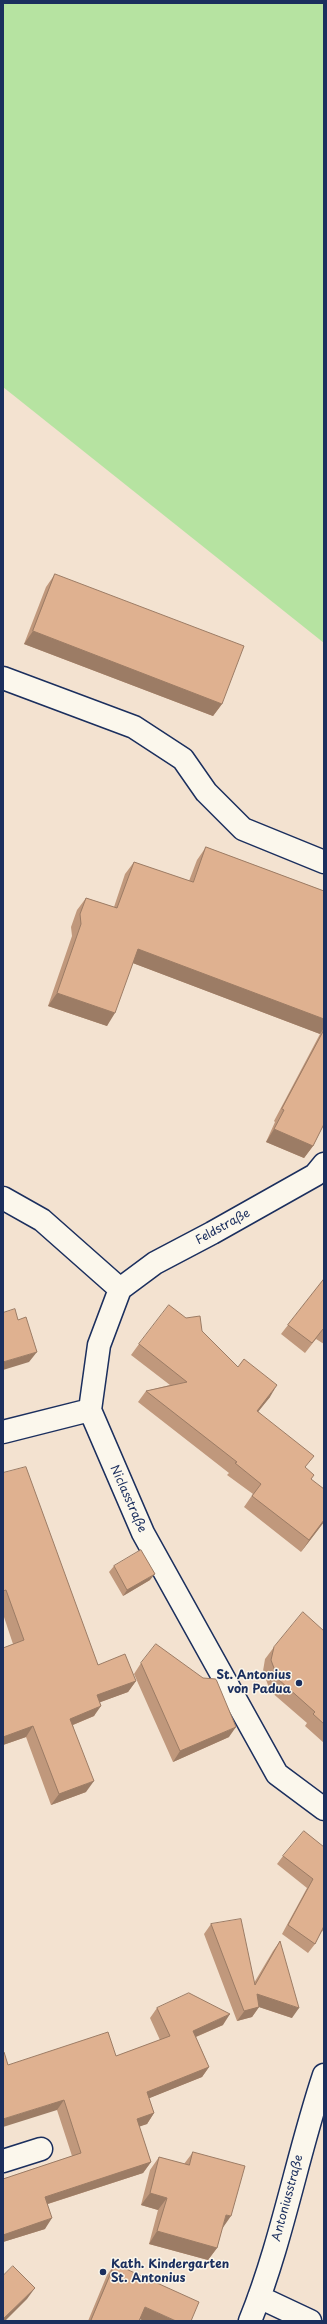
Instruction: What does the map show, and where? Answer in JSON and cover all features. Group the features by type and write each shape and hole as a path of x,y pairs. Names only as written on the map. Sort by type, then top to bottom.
{"street":[{"path":"3,678 134,727 183,759 206,792 244,829 324,862"},
{"name":"Feldstraße","path":"120,1289 155,1263 315,1175 324,1164"},
{"path":"3,1198 42,1220 120,1289 99,1345 90,1410 3,1432"},
{"name":"Niclasstraße","path":"90,1410 143,1534 277,1774 324,1809"},
{"name":"Antoniusstraße","path":"250,2321 259,2297 288,2203 307,2125 324,2075"},
{"path":"3,2161 41,2149"},
{"path":"259,2297 310,2321"}],"green space":[{"path":"3,3 324,3 324,643 3,387"}],"building":[{"path":"55,574 244,646 222,704 33,631"},
{"path":"206,847 324,891 324,1019 138,949 115,1013 57,993 81,924 80,914 86,898 117,908 134,862 193,882"},
{"path":"324,1030 324,1124 313,1146 274,1129 284,1110 282,1109"},
{"path":"324,1279 324,1330 323,1329 312,1343 288,1325"},
{"path":"169,1305 186,1318 200,1316 202,1331 238,1367 244,1359 277,1385 257,1411 314,1456 305,1467 314,1475 311,1479 324,1489 324,1520 309,1540 252,1496 261,1484 235,1463 237,1462 146,1391 187,1382 139,1344"},
{"path":"15,1309 18,1320 26,1317 37,1352 3,1362 3,1313"},
{"path":"26,1467 98,1665 125,1654 136,1681 97,1695 101,1706 70,1719 94,1781 59,1794 33,1726 3,1737 3,1648 24,1640 6,1590 3,1591 3,1473"},
{"path":"141,1550 155,1574 127,1590 114,1566"},
{"name":"St. Antonius von Padua","path":"303,1612 324,1631 324,1724 313,1714 315,1712 278,1679 271,1660 274,1647"},
{"path":"156,1644 203,1678 216,1679 236,1727 180,1751 141,1663"},
{"path":"304,1831 324,1847 324,1926 315,1944 288,1925 313,1879 283,1856"},
{"path":"241,1919 255,1985 280,1941 299,2008 257,1994 259,2007 244,2011 211,1924"},
{"path":"189,1993 230,2014 193,2031 209,2067 147,2092 154,2113 137,2119 151,2162 45,2197 52,2218 3,2235 3,2179 81,2153 64,2100 3,2119 3,2052 8,2065 108,2032 116,2056 170,2036 157,2008"},
{"path":"193,2152 245,2166 231,2216 226,2215 217,2248 157,2231 167,2198 150,2193 159,2157 189,2165"},
{"path":"115,2264 199,2302 191,2321 176,2321 145,2307 139,2321 91,2321"},
{"path":"13,2266 35,2288 3,2319 3,2276"}],"place":[{"name":"St. Antonius von Padua","path":"299,1683"},
{"name":"Kath. Kindergarten St. Antonius","path":"103,2272"}]}
